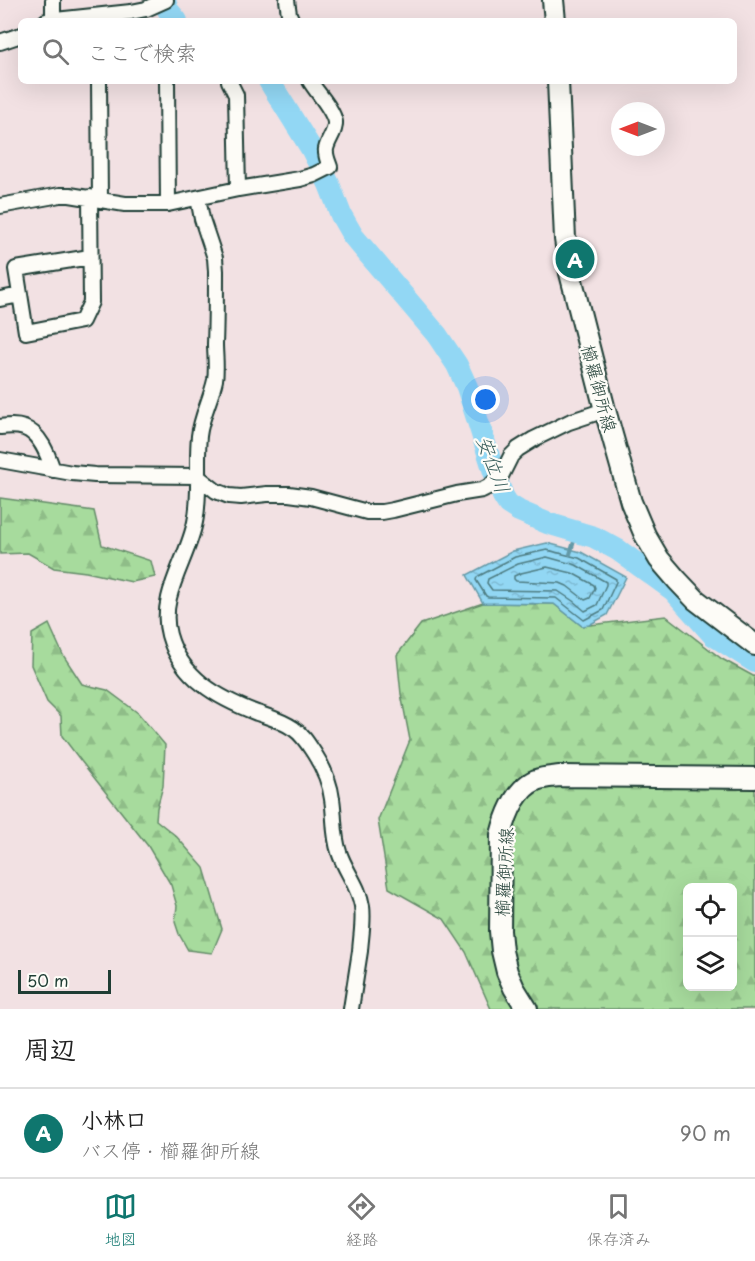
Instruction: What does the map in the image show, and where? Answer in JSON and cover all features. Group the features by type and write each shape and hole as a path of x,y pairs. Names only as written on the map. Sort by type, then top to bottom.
{"main road":[{"path":"553,0 555,18"},
{"name":"櫛羅御所線","path":"558,84 565,239 570,273 631,502 645,535 659,559 677,580 696,600 755,645"},
{"name":"櫛羅御所線","path":"527,1009 507,972 500,931 501,835 510,809 525,788 535,781 560,776 755,778"}],"street":[{"path":"53,0 57,18"},
{"path":"287,0 291,18"},
{"path":"75,18 130,12 163,2"},
{"path":"0,42 18,36"},
{"path":"90,257 16,269 26,332 82,321 91,302 90,257 95,199 99,84"},
{"path":"167,84 168,204"},
{"path":"230,84 236,95 238,189"},
{"path":"0,206 60,195 125,204 168,204 314,175 330,167 326,149 335,123 332,114 312,84"},
{"path":"198,198 202,219 215,258 215,378 202,419 199,437 196,520 171,592 168,632 183,667 196,680 236,703 292,727 303,736 323,767 329,781 332,798 337,849 359,891 363,907 363,925 351,1009"},
{"path":"0,299 20,295"},
{"path":"0,460 94,475 197,476 216,491 229,496 288,494 311,497 367,512 393,510 482,490 501,476 511,456 518,449 569,422 605,410"},
{"path":"0,427 16,426 27,429 36,436 49,457 53,470"}],"green space":[{"path":"0,498 94,511 102,545 151,561 155,577 132,582 54,568 28,553 0,554"},
{"path":"483,603 554,604 582,626 666,616 722,659 755,677 755,1009 491,1009 466,952 444,919 389,888 378,820 410,740 401,694 397,655 421,624"},
{"path":"49,624 63,655 82,684 107,690 138,713 165,745 163,786 156,820 176,836 204,868 222,929 212,953 188,950 175,922 177,906 171,885 148,846 62,736 61,716 47,702 31,665 32,634"}],"water":[{"path":"547,543 581,552 626,577 607,615 589,625 582,626 554,604 483,603 467,575 513,551"}],"waterway":[{"name":"安位川","path":"165,0 168,10 175,18"},
{"name":"安位川","path":"271,84 312,150 353,236 437,335 457,365 467,387 494,472 508,504 547,523 594,537 618,550 673,590 713,635 755,662"},
{"path":"570,554 577,532"}],"place":[{"name":"小林口","path":"575,259"}]}
